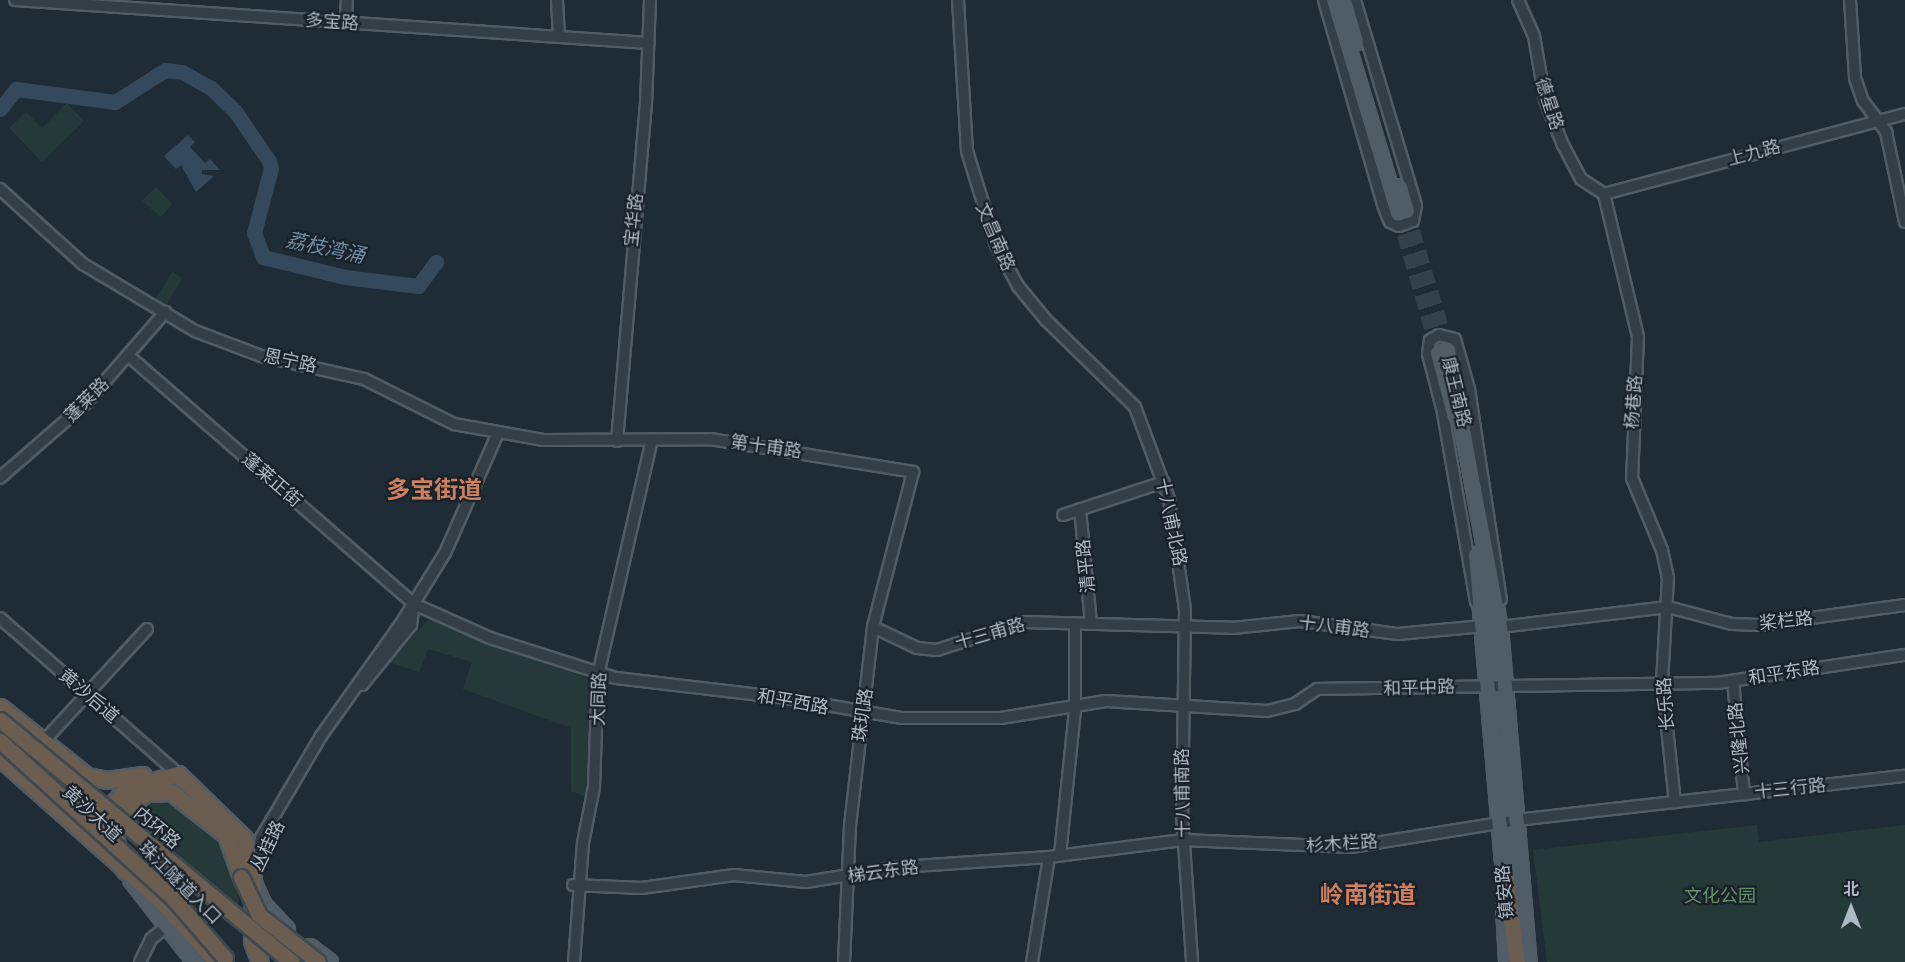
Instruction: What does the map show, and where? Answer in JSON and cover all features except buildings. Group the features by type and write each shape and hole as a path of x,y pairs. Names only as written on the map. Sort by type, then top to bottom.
{"highway":[{"name":"黄沙大道","path":"0,707 87,776 107,780 178,774"},
{"name":"内环路","path":"0,720 292,962"},
{"name":"内环路","path":"0,730 175,880 276,962"},
{"name":"珠江隧道入口","path":"0,741 174,899 224,961"},
{"name":"黄沙大道","path":"0,758 125,871"},
{"path":"224,961 162,902 125,871 103,839 103,813 128,788 178,774 239,830 250,912 277,941"},
{"path":"41,793 73,798 87,776"},
{"path":"125,871 116,839 123,811 146,793 158,790 186,799 226,835 247,877 259,915 318,962"},
{"path":"247,877 252,941 260,962"},
{"path":"1506,879 1517,962"},
{"path":"175,880 277,941 303,962"}],"main road":[{"path":"1334,0 1402,212 1344,0"},
{"name":"康王南路","path":"1500,822 1487,686 1484,626 1458,437 1443,352 1500,627 1517,820"},
{"name":"镇安路","path":"1517,820 1529,962"},
{"name":"镇安路","path":"1500,822 1506,879 1507,962"},
{"name":"黄沙大道","path":"125,871 195,962"},
{"path":"247,877 278,922 330,962"}],"street":[{"name":"多宝路","path":"15,0 649,43"},
{"path":"346,23 347,0"},
{"path":"556,0 559,37"},
{"name":"宝华路","path":"617,441 649,43 650,0"},
{"name":"文昌南路","path":"958,0 970,168 999,252 1018,286 1046,320 1135,407 1144,423"},
{"path":"1324,0 1383,205 1390,222 1399,226 1413,221 1416,205 1355,0"},
{"name":"德星路","path":"1518,0 1534,36 1545,100 1563,145 1581,179 1604,194"},
{"path":"1850,0 1855,78 1863,101 1886,132 1905,222"},
{"name":"上九路","path":"1604,194 1905,114"},
{"name":"恩宁路","path":"0,189 83,264 165,312 233,347 364,379 439,418 497,435 617,441"},
{"name":"杨巷路","path":"1604,194 1638,337 1632,478 1662,550 1668,607"},
{"name":"蓬莱路","path":"0,478 86,403 130,357 165,312"},
{"name":"康王南路","path":"1484,626 1471,585 1443,412 1428,354 1430,340 1439,335 1457,343 1474,413 1500,592 1500,627"},
{"name":"蓬莱正街","path":"130,357 414,604"},
{"name":"十八甫北路","path":"1144,423 1164,482 1181,566 1185,624"},
{"name":"丛桂路","path":"247,877 261,838 358,679 414,604 461,522 497,435"},
{"name":"第十甫路","path":"617,441 710,439 913,472"},
{"name":"大同路","path":"574,962 578,886 598,736 598,675 652,440"},
{"name":"珠玑路","path":"844,962 847,877 873,627 913,472"},
{"path":"1063,515 1164,482"},
{"name":"清平路","path":"1080,509 1091,623"},
{"name":"丛桂路","path":"247,877 325,741 374,670 411,625 414,604"},
{"name":"和平西路","path":"414,604 490,638 598,675 902,718 1001,718 1075,709 1106,701 1183,707"},
{"name":"桨栏路","path":"1668,607 1743,625 1905,604"},
{"path":"1500,627 1668,607"},
{"name":"长乐路","path":"1668,607 1662,681 1675,802"},
{"name":"黄沙后道","path":"0,618 178,774"},
{"name":"十三甫路","path":"873,627 917,648 937,650 1024,621 1075,624 1185,624"},
{"name":"十八甫路","path":"1185,624 1243,628 1300,621 1398,634 1484,626"},
{"path":"1032,962 1055,856 1075,709 1075,624"},
{"name":"十八甫南路","path":"1185,624 1183,840 1192,962"},
{"path":"44,741 147,629"},
{"name":"和平东路","path":"1662,681 1733,681 1905,654"},
{"path":"358,679 374,670"},
{"name":"和平中路","path":"1183,707 1268,711 1295,704 1317,689 1662,681"},
{"name":"兴隆北路","path":"1733,681 1744,794"},
{"name":"十三行路","path":"1675,802 1905,776"},
{"path":"1517,820 1675,802"},
{"name":"杉木栏路","path":"1183,840 1334,848 1517,820"},
{"name":"梯云东路","path":"578,886 642,888 734,875 806,882 899,867 1055,856 1183,840"},
{"path":"140,962 151,939 166,927"}],"green space":[{"path":"67,103 84,121 42,162 9,128 26,112 42,128"},
{"path":"156,187 172,204 161,217 142,201"},
{"path":"172,272 182,278 166,305 156,299"},
{"path":"433,615 496,645 589,679 592,721 586,797 571,791 571,728 463,689 472,662 428,649 419,672 389,662"},
{"path":"162,800 221,838 233,866 239,902 231,910 127,820 141,805"},
{"name":"文化公园","path":"1757,825 1759,842 1905,825 1905,962 1547,962 1533,850"}],"water":[{"path":"188,135 195,142 190,147 205,163 210,159 220,170 202,170 202,174 214,176 196,192 181,165 176,169 164,156"}],"waterway":[{"name":"荔枝湾涌","path":"0,109 16,89 115,102 165,70 182,72 211,88 235,111 269,161 271,168 254,233 263,257 345,277 418,286 436,262"}],"tunnel":[{"path":"1407,211 1448,348"},
{"path":"1398,214 1438,353"}],"district":[{"name":"多宝街道","path":"434,491"},
{"name":"岭南街道","path":"1368,896"}]}
